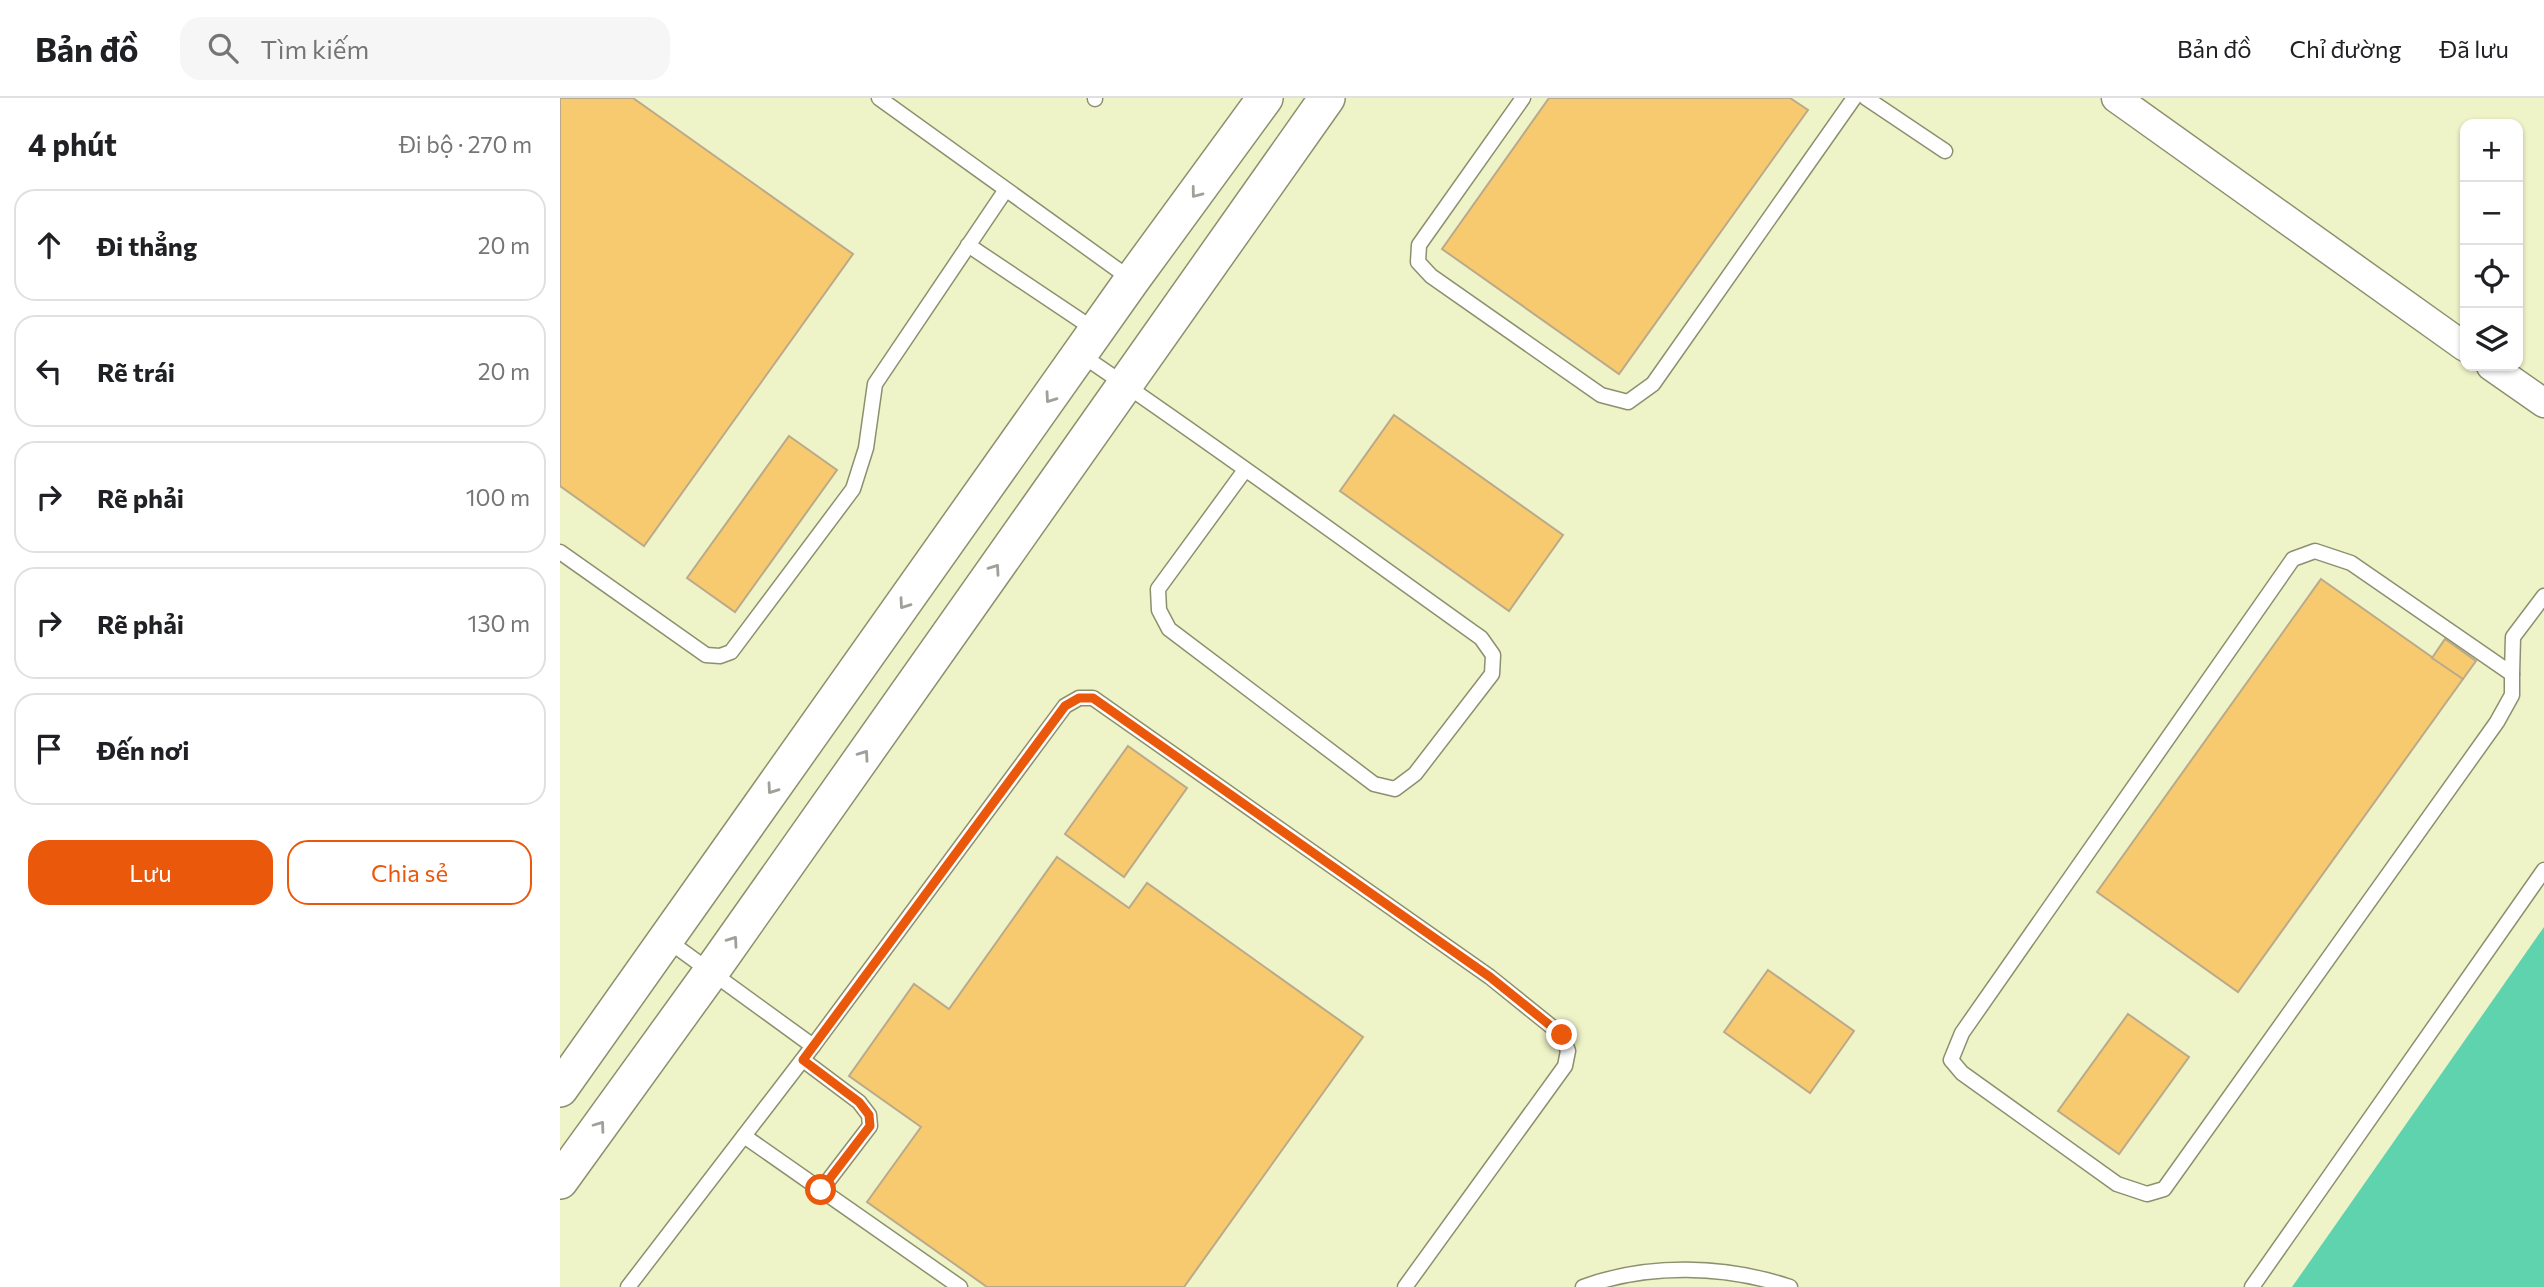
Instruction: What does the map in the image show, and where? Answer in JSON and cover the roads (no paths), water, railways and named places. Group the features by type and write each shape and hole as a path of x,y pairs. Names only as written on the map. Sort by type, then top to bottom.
{"street":[{"path":"560,1089 1132,280 1265,98"},
{"path":"560,1181 711,972 1327,98"},
{"path":"2116,98 2460,344"},
{"path":"1231,147 1272,176"},
{"path":"2498,371 2544,403"}],"lane":[{"path":"879,98 1132,280"},
{"path":"1523,98 1419,245 1418,262 1431,276 1601,396 1628,402 1653,384 1854,98"},
{"path":"1866,98 1945,151"},
{"path":"560,552 706,655 720,656 731,652 853,489 866,448 875,384 1005,191"},
{"path":"968,245 1089,343 1125,384 1481,638 1493,654 1492,674 1415,774 1395,789 1374,784 1190,646 1169,629 1158,610 1158,589 1245,470"},
{"path":"2512,674 2351,563 2315,551 2293,559 1962,1033 1951,1060 1962,1073 2117,1184 2147,1194 2164,1189 2497,722 2512,695 2513,637 2544,596"},
{"path":"628,1287 803,1060 1065,706 1079,698 1093,698 1490,977 1562,1035 1568,1051 1565,1066 1405,1287"},
{"path":"2252,1287 2544,870"},
{"path":"666,939 813,1046"},
{"path":"803,1060 859,1102 869,1115 870,1126 821,1190"},
{"path":"744,1136 960,1287"},
{"path":"1583,1287 1622,1275 1650,1271 1746,1275 1790,1287"}]}
